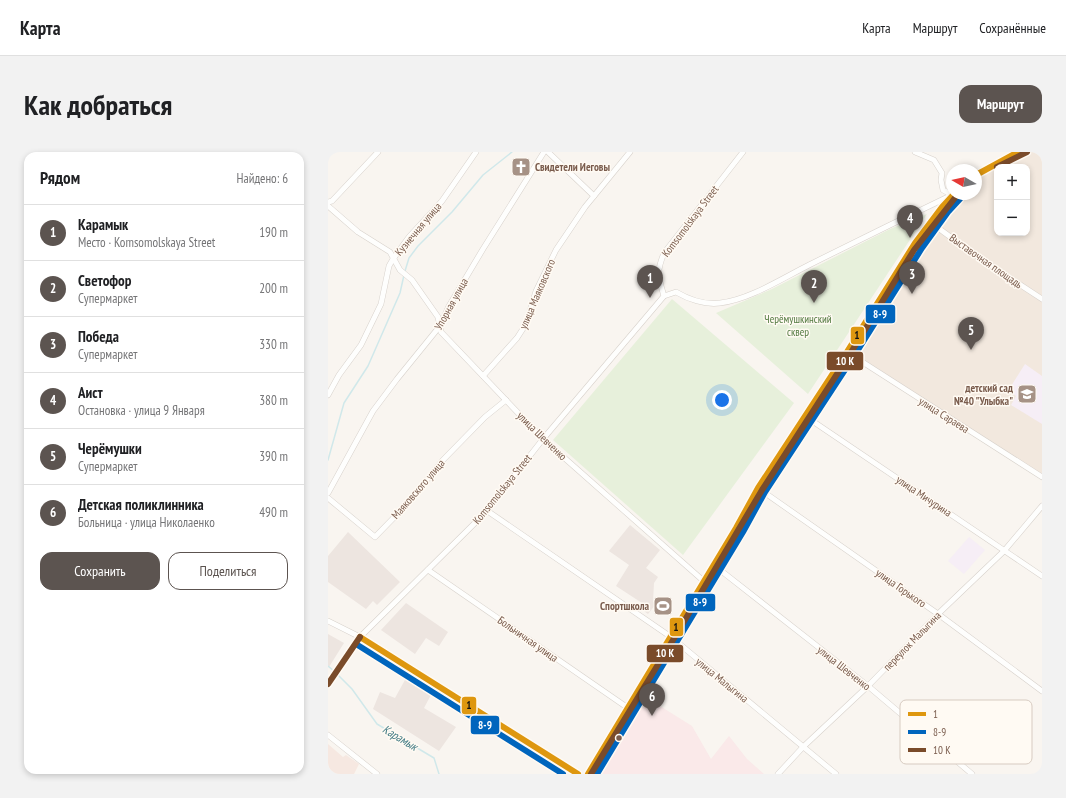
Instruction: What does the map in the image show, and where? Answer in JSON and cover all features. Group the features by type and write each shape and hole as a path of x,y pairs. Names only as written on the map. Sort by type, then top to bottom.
{"main road":[{"path":"982,173 1018,152"},
{"path":"1003,164 1027,152"},
{"path":"982,174 994,168"},
{"path":"848,355 915,243 950,200"},
{"path":"590,774 716,566 736,528 760,489 848,355 931,223"},
{"path":"590,774 628,708 672,639"}],"street":[{"path":"328,201 373,152"},
{"path":"328,201 332,201 378,152"},
{"name":"Упорная улица","path":"328,493 373,411 440,326 448,306 544,152"},
{"path":"548,152 594,196"},
{"name":"улица Маяковского","path":"483,376 517,338 526,324 536,291 556,250 594,196 630,152"},
{"name":"Komsomolskaya Street","path":"328,684 360,637 486,510 543,439 664,296 658,277 658,266 664,253 743,152"},
{"path":"915,152 934,160 942,173 941,180 943,190 946,191"},
{"name":"Кузнечная улица","path":"328,395 339,375 361,345 381,304 389,266 393,259 409,237 442,201 473,153"},
{"path":"664,296 676,292 685,298 719,303 749,295 871,234 946,199"},
{"name":"улица Шевченко","path":"328,206 358,232 390,252 400,270 412,280 438,317 441,332 543,439 705,583"},
{"name":"Выставочная площадь","path":"931,223 1042,299"},
{"name":"улица Сараева","path":"848,355 1042,477"},
{"name":"Маяковского улица","path":"328,498 375,537 410,500 442,461 485,417 506,400"},
{"name":"улица Мичурина","path":"807,417 1042,576"},
{"name":"улица Горького","path":"760,489 938,614 1042,691"},
{"name":"переулок Малыгина","path":"778,774 803,747 868,686 938,614 1004,551 1042,506"},
{"name":"улица Малыгина","path":"486,510 672,639 836,774"},
{"name":"улица Шевченко","path":"716,566 900,713"},
{"name":"Больничная улица","path":"428,570 628,708"},
{"path":"328,621 360,637 578,774"},
{"path":"328,735 377,774"},
{"name":"улица Шевченко","path":"960,764 972,774"}],"shaded area":[{"path":"1018,152 1042,152 1042,476 854,356 930,222 949,200 982,200 982,172 994,165 994,236 1030,236 1030,164 996,164"},
{"name":"детский сад №40 \"Улыбка\"","path":"1025,364 1042,376 1042,424 1011,405 1016,396 1008,391"},
{"path":"630,525 660,550 646,568 658,577 654,583 653,602 656,604 648,614 640,608 642,603 616,586 629,565 609,551"},
{"path":"348,532 400,582 377,605 373,601 366,609 328,582 328,556"},
{"path":"969,537 985,550 964,574 948,561"},
{"path":"406,603 448,632 439,646 426,638 415,654 381,630"},
{"path":"328,634 344,643 329,667 328,665"},
{"path":"406,678 432,693 424,708 456,727 439,751 373,709 380,692 395,698"},
{"path":"644,696 692,726 711,759 729,736 747,759 764,774 598,774"},
{"path":"328,744 343,757 346,755 359,764 354,774 328,774"}],"green space":[{"name":"Черёмушкинский сквер","path":"927,214 808,394 716,313 772,289 890,229"},
{"path":"672,299 794,403 683,555 553,440"}],"waterway":[{"name":"Карамык","path":"405,271 409,258 418,246 452,212 483,175 512,152"},
{"name":"Карамык","path":"328,460 344,403 368,366 400,293 404,275"},
{"name":"Карамык","path":"328,666 334,671"},
{"name":"Карамык","path":"337,674 352,689 377,724 434,758 439,774"}],"transit line":[{"name":"1","path":"982,172 1018,152"},
{"path":"1003,164 1027,152"},
{"name":"1","path":"588,774 736,528 758,488 847,352 915,243 948,200"},
{"path":"591,774 762,490 850,354 914,250 953,200"},
{"name":"8-9","path":"597,774 743,532 765,492 854,356 922,248 948,212 959,200"},
{"name":"1","path":"360,637 578,774"},
{"path":"328,684 360,637"},
{"name":"8-9","path":"356,644 563,774"}],"place":[{"name":"Свидетели Иеговы","path":"521,167"},
{"name":"Аист","path":"910,238"},
{"name":"Победа","path":"912,294"},
{"name":"Карамык","path":"650,298"},
{"name":"Светофор","path":"814,303"},
{"name":"Черёмушки","path":"971,350"},
{"name":"детский сад №40 \"Улыбка\"","path":"1027,394"},
{"name":"Спортшкола","path":"663,606"},
{"name":"Детская поликлинника","path":"652,716"}]}
